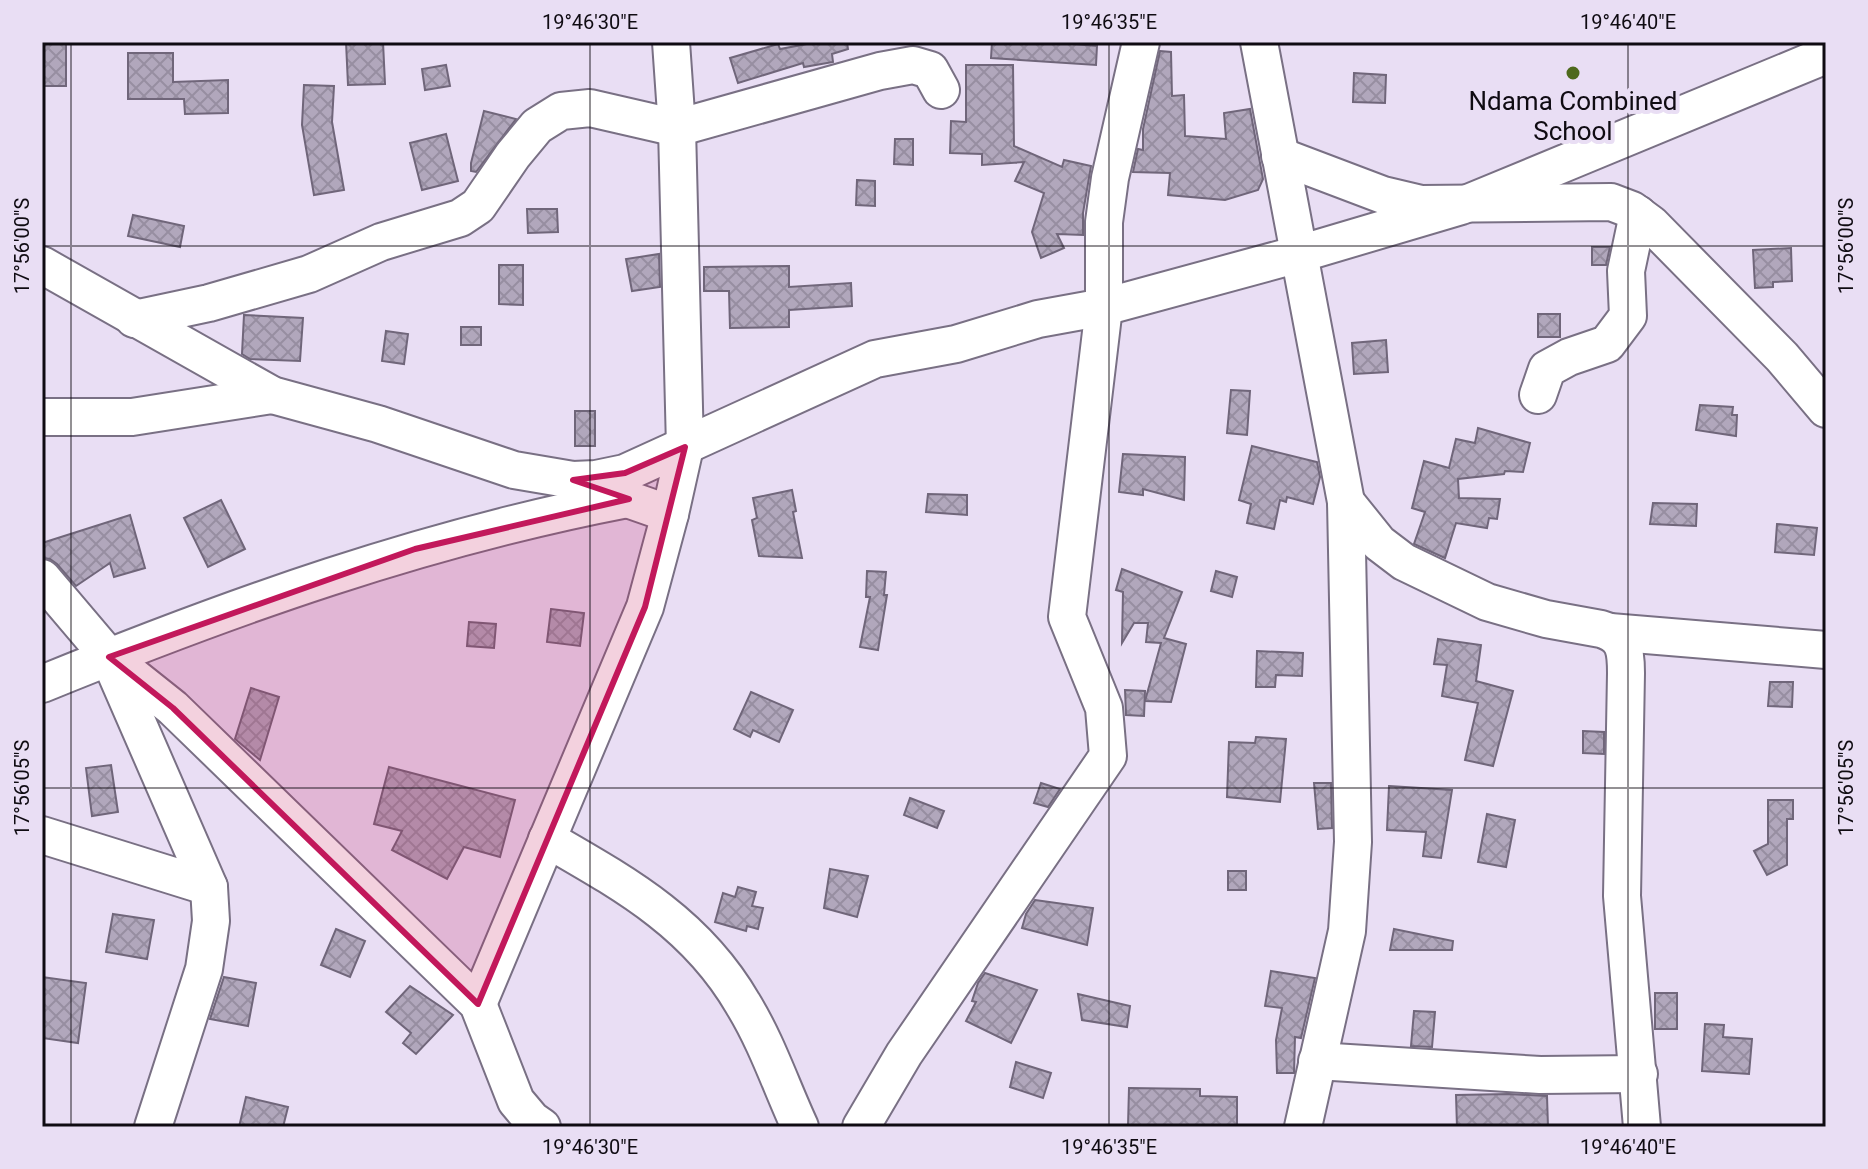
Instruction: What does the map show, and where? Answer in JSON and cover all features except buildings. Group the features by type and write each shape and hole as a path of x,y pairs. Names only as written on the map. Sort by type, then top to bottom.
{"street":[{"path":"478,1004 645,607 685,447 677,128 671,42"},
{"path":"861,1127 904,1054 1108,756 1104,708 1067,617 1104,307 1106,208 1141,42"},
{"path":"1259,42 1346,502 1353,842 1347,931 1303,1127"},
{"path":"573,480 625,473 875,359 956,344 1038,319 1104,307 1461,206 1826,55"},
{"path":"134,319 209,303 309,274 381,242 460,218 478,206 537,126 561,111 590,108 677,128 880,71 913,65 930,70 941,90"},
{"path":"1280,156 1383,195 1421,204 1461,206 1611,202 1638,214 1782,357 1826,409"},
{"path":"1538,395 1547,369 1569,357 1607,344 1628,316 1626,271 1638,214"},
{"path":"42,265 272,395 378,424 514,470 573,480 670,514"},
{"path":"42,417 132,417 272,395"},
{"path":"42,684 278,593 415,549 561,512 629,499"},
{"path":"1346,502 1379,543 1404,562 1487,602 1546,619 1610,632 1826,650"},
{"path":"42,578 109,657 173,708 478,1004 516,1101 542,1127"},
{"path":"1610,632 1623,643 1626,652 1622,896 1642,1127"},
{"path":"109,657 209,887 211,921 204,969 153,1127"},
{"path":"42,835 209,887"},
{"path":"547,839 635,890 694,938 742,1001 769,1052 782,1090 800,1127"},
{"path":"1317,1061 1540,1075 1639,1074"}],"highlighted area":[{"path":"685,447 645,607 478,1004 173,708 109,657 415,549 629,499 573,480 625,473"}],"place":[{"name":"Ndama Combined School","path":"1573,73"}]}
